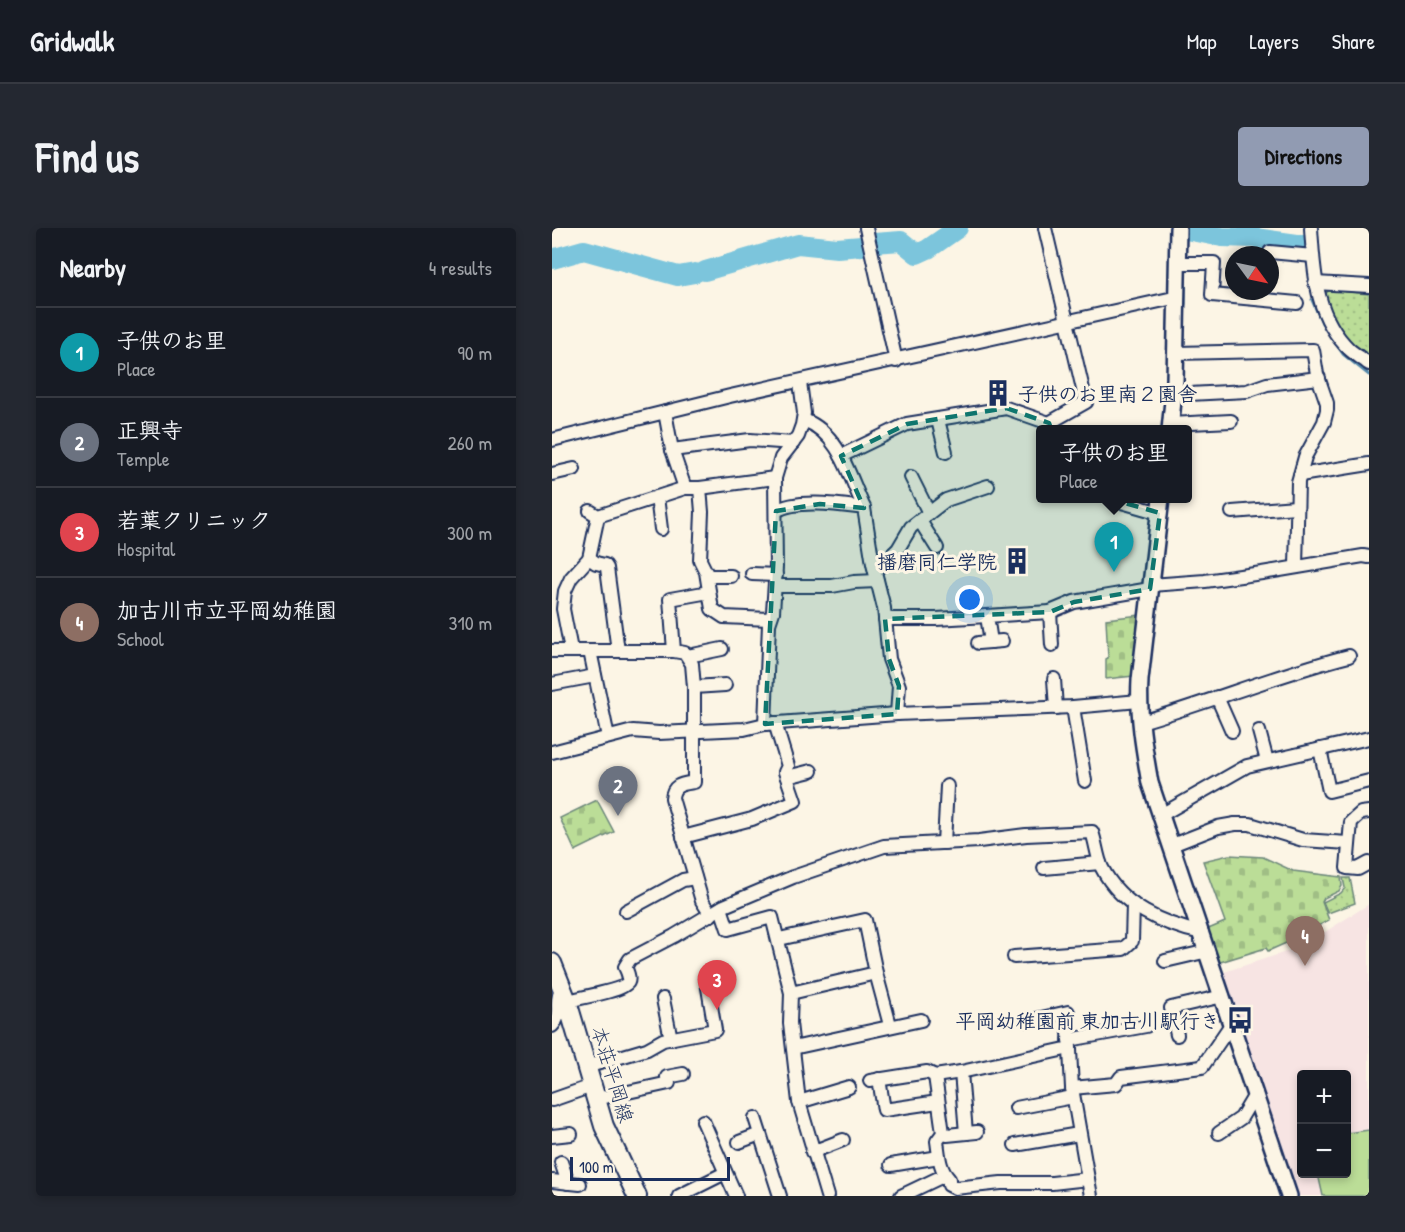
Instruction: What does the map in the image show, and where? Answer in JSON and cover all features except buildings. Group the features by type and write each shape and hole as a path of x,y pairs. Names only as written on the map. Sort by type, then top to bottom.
{"main road":[{"name":"本荘平岡線","path":"552,963 566,997 604,1126 637,1196"}],"street":[{"path":"866,228 896,361"},
{"path":"1045,228 1086,402 1052,425"},
{"path":"1170,425 1176,353 1178,228"},
{"path":"1311,228 1315,283 1324,314 1336,334 1350,350 1369,363"},
{"path":"1279,253 1313,256"},
{"path":"1178,263 1215,263 1212,296 1297,303"},
{"path":"1315,283 1369,286"},
{"path":"552,440 665,412 1178,297"},
{"path":"1176,353 1313,350 1327,410 1324,423 1305,457 1300,475 1296,507 1296,567"},
{"path":"1174,393 1247,391 1267,384 1319,378"},
{"path":"683,837 752,819 795,801 785,772 788,766 770,723 765,701 775,580 775,478 781,458 798,436 804,420 800,382"},
{"path":"841,456 907,424 1006,408 1048,425"},
{"path":"665,412 672,450 685,488"},
{"path":"804,420 818,427 837,447 864,508 885,619 889,659 899,686 897,714"},
{"path":"938,420 946,452"},
{"path":"1190,425 1231,421"},
{"path":"672,450 750,440 793,443"},
{"path":"1300,475 1369,464"},
{"path":"552,474 574,469"},
{"path":"911,477 937,548"},
{"path":"571,650 563,609 565,591 571,578 589,558 594,514 685,488 775,478"},
{"path":"752,574 775,580 832,586 876,576 898,549 911,527 946,500 988,486"},
{"path":"700,488 702,512 700,560 707,576 712,609 720,616 770,619"},
{"path":"657,497 662,529"},
{"path":"1135,503 1160,506 1139,701 1150,783 1289,1196"},
{"path":"776,511 784,507 820,504 864,508"},
{"path":"1232,512 1296,507"},
{"path":"885,619 936,619 1050,612 1074,602 1151,587 1205,581 1363,556 1369,557"},
{"path":"589,558 607,568 618,651"},
{"path":"707,576 731,576"},
{"path":"674,651 670,599 709,592"},
{"path":"1050,612 1052,645"},
{"path":"987,616 990,642"},
{"path":"688,656 722,649"},
{"path":"552,651 674,651 685,653 688,656 692,664 694,687 694,782 677,786 672,791 672,798 702,900 716,911 728,928 772,916 791,993 792,1048 799,1102 812,1152 827,1196"},
{"path":"590,651 608,737"},
{"path":"1141,722 1194,707 1302,668 1349,656"},
{"path":"552,684 595,676"},
{"path":"1054,679 1056,708"},
{"path":"694,687 725,685"},
{"path":"1217,697 1232,731"},
{"path":"552,752 633,732 744,729 770,723 897,714 1073,707 1139,701"},
{"path":"1073,707 1085,781"},
{"path":"1259,731 1267,761"},
{"path":"1161,815 1247,766 1369,738"},
{"path":"1320,749 1329,791 1369,781"},
{"path":"787,777 811,771"},
{"path":"944,843 947,786"},
{"path":"1369,812 1360,813 1351,822 1347,868 1358,869 1369,863"},
{"path":"1172,844 1218,827 1235,824 1250,824 1303,840 1348,843"},
{"path":"552,1026 559,1016 559,995 566,997 618,988 627,983 629,979 626,968 630,959 716,911 794,877 885,846 1092,832 1100,863 1110,881 1133,904 1154,918 1202,933"},
{"path":"1044,868 1100,863"},
{"path":"626,911 683,880 695,878"},
{"path":"1014,957 1063,949 1123,949 1132,941 1133,904"},
{"path":"778,939 865,920 890,1025"},
{"path":"1165,961 1208,951"},
{"path":"791,993 876,973"},
{"path":"586,1066 647,1049 663,1040 715,1030 707,982"},
{"path":"1177,1035 1171,1008 1223,996"},
{"path":"663,999 671,1039"},
{"path":"1028,1021 1068,1012 1072,1092 1091,1196"},
{"path":"792,1048 921,1020"},
{"path":"1016,1108 1072,1092 1116,1084 1122,1077 1202,1067 1232,1023"},
{"path":"938,1102 884,1110 875,1080 927,1072 935,1076 961,1072 1146,1026"},
{"path":"943,1133 947,1135 972,1133 961,1072"},
{"path":"552,1101 669,1083 668,1077 683,1074"},
{"path":"935,1076 943,1133 937,1141 939,1157 945,1175 949,1179 949,1185 955,1188 1001,1183 1052,1184 1088,1179"},
{"path":"799,1102 835,1097 849,1087"},
{"path":"1219,1133 1241,1118 1256,1093"},
{"path":"754,1118 780,1196"},
{"path":"703,1121 720,1147 725,1173 736,1196"},
{"path":"552,1136 571,1134"},
{"path":"739,1142 760,1134"},
{"path":"1015,1145 1079,1134"},
{"path":"812,1152 843,1140"},
{"path":"891,1165 939,1157"},
{"path":"552,1181 574,1184 561,1162"},
{"path":"684,1195 725,1173"},
{"path":"901,1196 945,1175"}],"highlighted area":[{"path":"1006,408 1049,423 1053,435 1118,501 1160,513 1150,589 1074,602 1050,612 885,619 889,659 899,686 897,714 765,724 776,511 820,504 864,508 841,456 907,424"}],"shaded area":[{"path":"1369,904 1369,1196 1294,1196 1223,976 1224,972 1283,953 1314,939"}],"green space":[{"path":"1329,290 1369,294 1369,358 1348,338 1332,315 1323,297"},
{"path":"1140,615 1134,676 1106,679 1106,659 1108,658 1106,619"},
{"path":"597,800 614,832 575,851 560,818"},
{"path":"1229,855 1263,857 1293,871 1341,877 1342,886 1339,891 1324,898 1322,902 1329,920 1268,951 1266,948 1217,963 1206,930 1225,922 1203,861"},
{"path":"1343,878 1350,878 1355,903 1328,913 1323,902 1341,893 1345,888"},
{"path":"1369,1130 1369,1196 1323,1196 1319,1178 1351,1178 1351,1132"}],"waterway":[{"path":"874,243 901,241 917,254 958,228"},
{"path":"1185,254 1186,230"},
{"path":"1186,230 1222,237 1255,238 1304,245"},
{"path":"705,271 798,244 837,248 862,246"},
{"path":"552,259 584,250 678,276 695,273"},
{"path":"1183,309 1185,272"},
{"path":"1312,300 1322,323 1343,354 1369,375"},
{"path":"1149,669 1158,590"}],"place":[{"name":"子供のお里南２園舎","path":"998,393"},
{"name":"播磨同仁学院","path":"1017,561"},
{"name":"子供のお里","path":"1114,572"},
{"name":"正興寺","path":"618,816"},
{"name":"加古川市立平岡幼稚園","path":"1305,966"},
{"name":"若葉クリニック","path":"717,1010"},
{"name":"平岡幼稚園前 東加古川駅行き","path":"1240,1020"}]}
